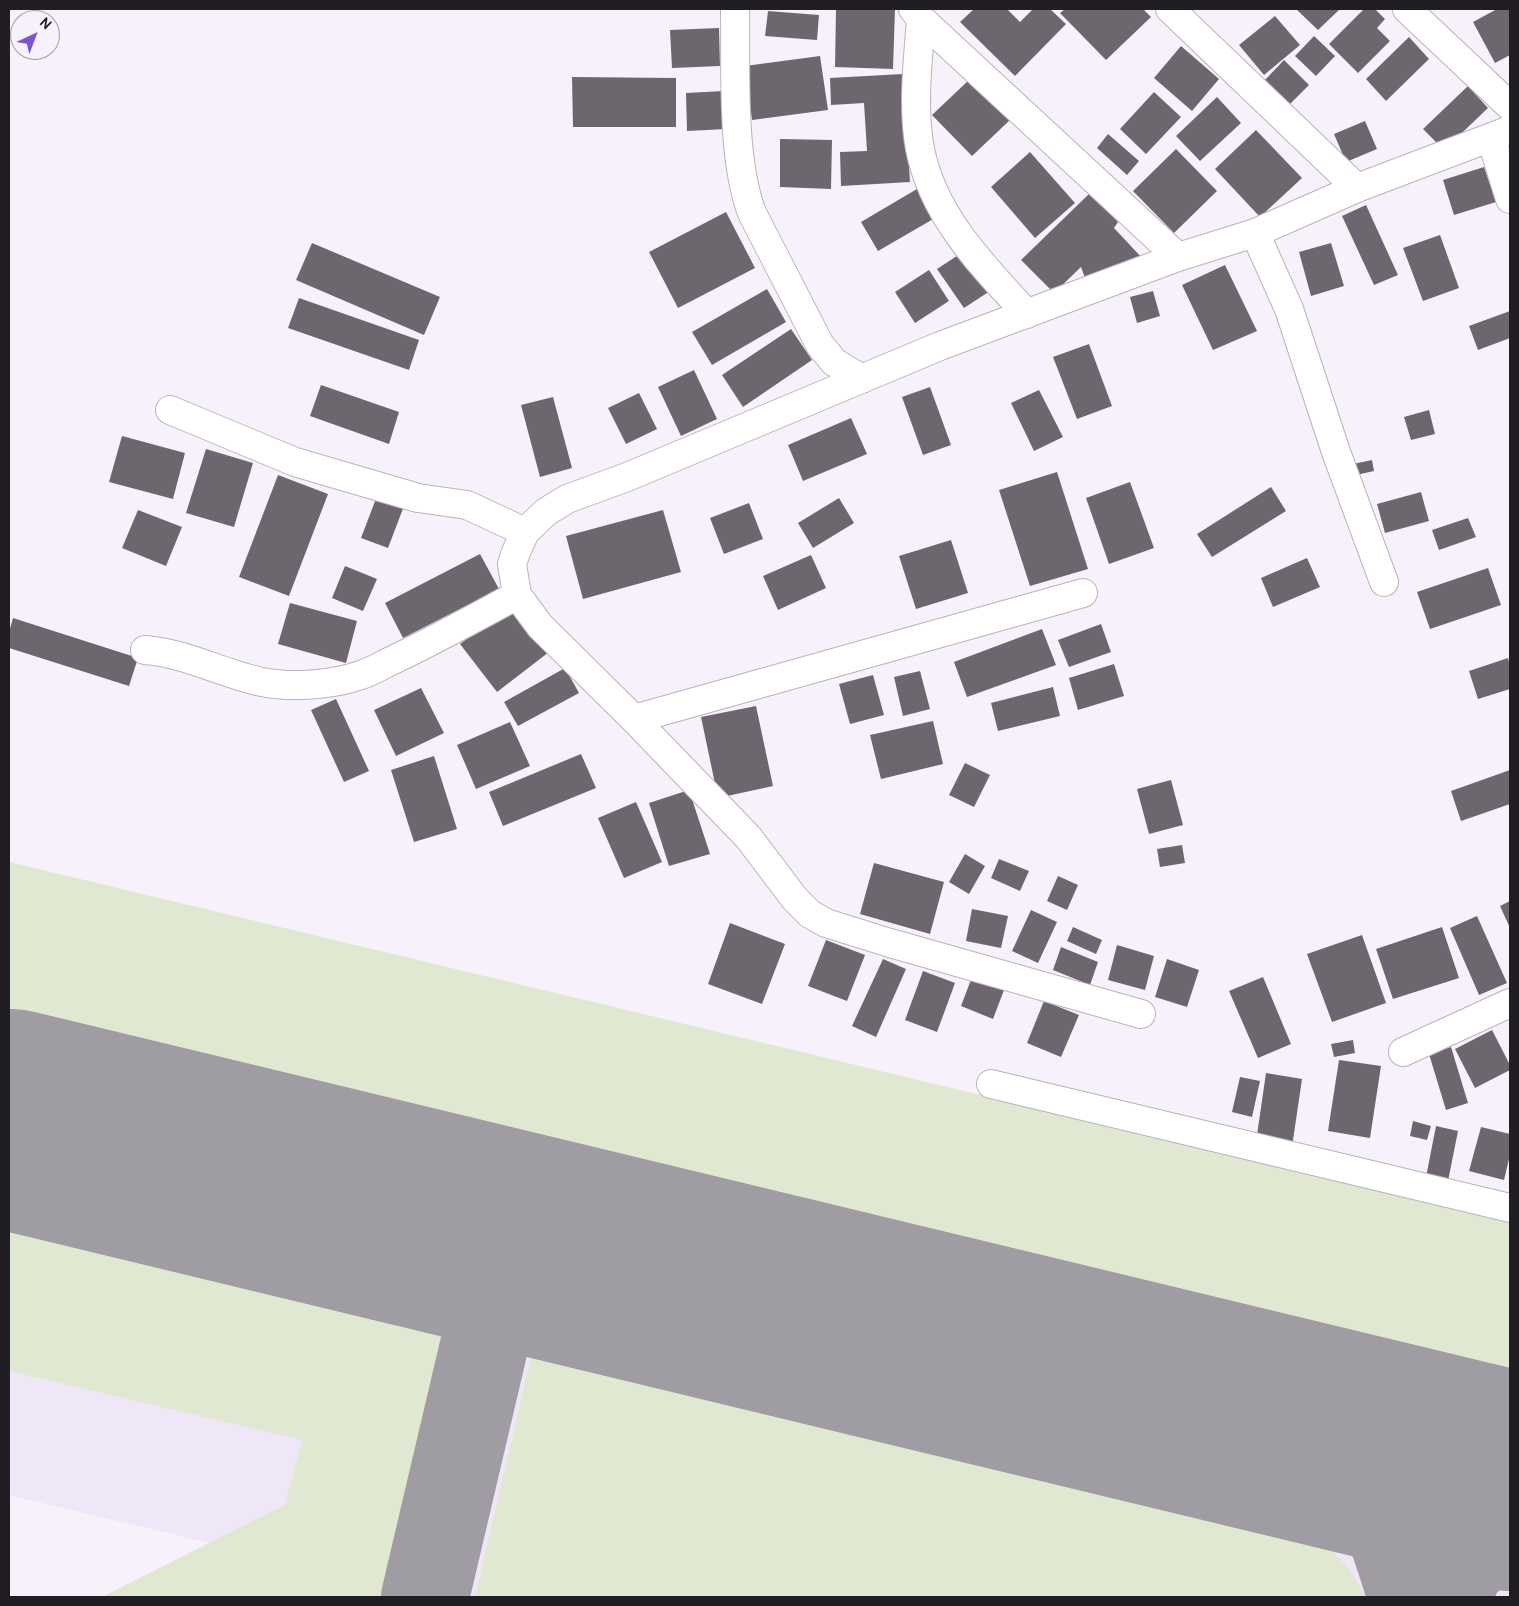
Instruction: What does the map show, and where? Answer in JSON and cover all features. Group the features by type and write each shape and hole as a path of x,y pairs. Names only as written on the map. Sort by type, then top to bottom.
{"street":[{"path":"735,9 736,91 742,177 746,196 752,213 820,345 834,362 862,379"},
{"path":"1170,9 1357,188"},
{"path":"1407,9 1510,106"},
{"path":"917,14 916,107 920,150 939,204 955,232 986,270 1027,314"},
{"path":"917,14 1178,256"},
{"path":"1141,1014 890,943 826,923 810,914 795,899 748,837 634,719 540,626 517,596 512,564 525,532 546,512 567,499 627,478 940,346 1178,256 1255,233 1357,188 1500,134 1510,199"},
{"path":"1255,233 1289,310 1336,452 1384,582"},
{"path":"170,410 295,462 418,498 467,505 525,532"},
{"path":"634,719 1083,593"},
{"path":"145,650 159,651 262,682 289,685 342,680 362,675 421,647 517,596"},
{"path":"1403,1052 1510,1003"},
{"path":"990,1084 1510,1208"}],"shaded area":[{"path":"9,862 1510,1222 1510,1597 102,1597 209,1543 9,1495"}],"green space":[{"path":"9,862 1510,1222 1510,1411 9,1041"},
{"path":"9,1190 457,1296 387,1597 102,1597 285,1505 302,1440 9,1371"},
{"path":"540,1318 1248,1493 1297,1518 1346,1565 1366,1597 475,1597"}],"building":[{"path":"836,9 895,9 893,69 835,67"},
{"path":"974,9 1007,9 1020,22 1033,9 1050,9 1066,24 1015,76 960,22"},
{"path":"1065,9 1143,9 1151,17 1106,60 1060,13"},
{"path":"1296,9 1340,9 1318,30"},
{"path":"1364,9 1375,9 1385,19 1377,28 1390,41 1358,73 1329,44"},
{"path":"1497,9 1510,9 1510,55 1495,63 1473,22"},
{"path":"768,11 819,15 817,40 765,36"},
{"path":"1275,16 1300,45 1264,75 1239,45"},
{"path":"719,28 720,66 672,68 670,30"},
{"path":"1314,36 1335,56 1316,76 1295,56"},
{"path":"1409,37 1429,59 1386,101 1366,79"},
{"path":"1181,46 1219,79 1192,111 1154,78"},
{"path":"820,56 828,110 752,120 745,66"},
{"path":"1284,60 1309,85 1290,104 1265,80"},
{"path":"903,74 910,182 841,186 840,152 867,151 864,103 831,105 830,78"},
{"path":"572,77 676,78 676,127 573,127"},
{"path":"970,79 1010,120 972,156 932,115"},
{"path":"1468,86 1488,108 1444,150 1423,129"},
{"path":"724,91 726,129 687,131 686,93"},
{"path":"1154,92 1181,117 1146,154 1120,129"},
{"path":"1217,97 1241,123 1200,161 1176,136"},
{"path":"1365,121 1377,149 1346,162 1334,134"},
{"path":"1256,130 1302,178 1260,217 1215,169"},
{"path":"1108,134 1139,161 1127,175 1097,148"},
{"path":"780,139 832,140 831,189 780,187"},
{"path":"1176,149 1217,191 1174,233 1133,191"},
{"path":"1030,152 1075,203 1035,238 991,187"},
{"path":"1484,167 1496,202 1454,215 1443,180"},
{"path":"917,189 935,218 878,251 861,222"},
{"path":"1090,193 1118,222 1114,228 1144,260 1085,278 1081,267 1054,293 1021,260"},
{"path":"1366,205 1398,275 1374,285 1342,216"},
{"path":"726,212 755,268 678,308 649,252"},
{"path":"1440,235 1459,288 1423,301 1403,248"},
{"path":"312,243 440,297 424,335 296,280"},
{"path":"1331,243 1344,286 1311,296 1299,252"},
{"path":"963,252 990,291 964,308 937,269"},
{"path":"1225,265 1257,331 1213,350 1182,285"},
{"path":"929,270 949,301 915,323 895,292"},
{"path":"767,289 786,322 712,365 692,332"},
{"path":"1153,291 1160,316 1137,323 1130,297"},
{"path":"299,298 419,340 409,370 288,328"},
{"path":"1510,311 1510,338 1478,350 1469,326"},
{"path":"791,329 812,360 743,407 722,375"},
{"path":"1089,344 1112,406 1077,419 1053,357"},
{"path":"694,370 717,419 681,436 658,387"},
{"path":"321,385 399,412 389,444 310,416"},
{"path":"930,387 951,445 923,455 902,397"},
{"path":"1039,390 1063,437 1034,451 1011,403"},
{"path":"639,393 657,429 626,444 608,408"},
{"path":"553,397 572,468 540,477 521,405"},
{"path":"1429,410 1435,434 1411,440 1404,417"},
{"path":"851,418 867,454 803,481 788,445"},
{"path":"122,436 185,453 173,499 109,482"},
{"path":"206,449 253,463 234,527 186,513"},
{"path":"1372,460 1374,471 1356,475 1353,464"},
{"path":"1057,472 1088,569 1030,586 999,490"},
{"path":"278,475 328,494 289,596 239,577"},
{"path":"1130,482 1154,548 1109,564 1086,498"},
{"path":"1271,487 1286,511 1212,557 1197,534"},
{"path":"1421,492 1429,521 1385,533 1377,504"},
{"path":"377,496 404,506 388,548 361,538"},
{"path":"839,498 854,523 813,548 798,523"},
{"path":"749,503 763,539 724,554 710,518"},
{"path":"138,510 182,527 166,566 122,548"},
{"path":"663,510 681,572 583,599 566,536"},
{"path":"1468,518 1476,537 1439,550 1432,530"},
{"path":"951,540 968,593 916,609 899,556"},
{"path":"480,554 499,589 403,638 385,603"},
{"path":"811,555 826,588 778,610 763,576"},
{"path":"1307,558 1320,587 1273,607 1261,578"},
{"path":"345,566 377,579 363,611 332,598"},
{"path":"1488,568 1501,605 1430,629 1417,592"},
{"path":"290,603 357,621 346,663 278,644"},
{"path":"512,605 549,652 497,692 460,644"},
{"path":"13,618 138,658 129,686 9,648 9,632"},
{"path":"1101,624 1111,652 1069,667 1058,640"},
{"path":"1042,629 1056,665 967,697 954,662"},
{"path":"1508,658 1510,689 1478,699 1469,671"},
{"path":"1114,664 1124,696 1078,710 1069,678"},
{"path":"565,668 579,693 518,726 504,702"},
{"path":"920,671 930,709 903,716 894,677"},
{"path":"873,675 884,715 850,724 839,684"},
{"path":"1053,687 1060,716 998,731 991,703"},
{"path":"421,688 444,733 396,756 374,710"},
{"path":"336,699 369,771 344,782 311,710"},
{"path":"756,706 773,786 718,798 701,717"},
{"path":"933,721 943,764 881,779 870,735"},
{"path":"510,722 530,766 476,789 457,745"},
{"path":"581,754 596,788 503,826 489,792"},
{"path":"434,756 457,829 414,842 391,770"},
{"path":"965,763 990,775 974,807 949,795"},
{"path":"1510,770 1510,804 1461,821 1451,791"},
{"path":"1171,780 1183,825 1149,834 1137,789"},
{"path":"689,790 710,854 669,866 649,803"},
{"path":"636,802 662,862 624,878 598,818"},
{"path":"1182,845 1185,863 1160,867 1157,849"},
{"path":"965,854 985,866 969,894 949,882"},
{"path":"999,859 1029,871 1020,891 991,878"},
{"path":"874,863 944,882 930,934 860,914"},
{"path":"1058,876 1078,885 1067,910 1047,901"},
{"path":"1510,901 1510,928 1500,906"},
{"path":"972,909 1008,916 1001,948 966,941"},
{"path":"1031,910 1057,922 1038,963 1012,951"},
{"path":"1477,916 1507,983 1479,995 1450,928"},
{"path":"730,923 785,944 762,1004 708,984"},
{"path":"1073,927 1102,940 1096,954 1067,941"},
{"path":"1442,927 1459,978 1393,999 1376,949"},
{"path":"1362,935 1386,1003 1332,1022 1307,954"},
{"path":"826,940 865,955 847,1001 808,986"},
{"path":"1117,945 1154,956 1145,990 1108,980"},
{"path":"1061,947 1098,962 1090,985 1053,970"},
{"path":"883,959 906,969 876,1037 852,1026"},
{"path":"1167,959 1199,970 1187,1007 1155,997"},
{"path":"923,971 955,983 937,1032 905,1020"},
{"path":"972,977 1004,990 993,1019 961,1006"},
{"path":"1263,977 1291,1044 1258,1058 1229,991"},
{"path":"1044,1001 1079,1015 1061,1057 1027,1043"},
{"path":"1492,1030 1510,1065 1510,1070 1475,1088 1455,1049"},
{"path":"1353,1040 1355,1053 1334,1057 1331,1044"},
{"path":"1451,1047 1468,1103 1446,1110 1429,1054"},
{"path":"1339,1060 1381,1066 1370,1138 1328,1131"},
{"path":"1266,1073 1302,1079 1292,1147 1256,1142"},
{"path":"1240,1077 1260,1081 1252,1117 1232,1112"},
{"path":"1413,1121 1431,1126 1427,1140 1410,1136"},
{"path":"1436,1126 1458,1131 1448,1181 1426,1177"},
{"path":"1481,1127 1510,1134 1510,1155 1504,1180 1469,1171"}],"taxiway":[{"path":"425,1597 509,1240"},
{"path":"1298,1430 1324,1446 1345,1463 1362,1481 1375,1500 1386,1520 1395,1543 1412,1597"},
{"path":"1446,1597 1461,1566 1490,1539 1510,1528"}],"runway":[{"path":"9,1119 1510,1481"}]}
